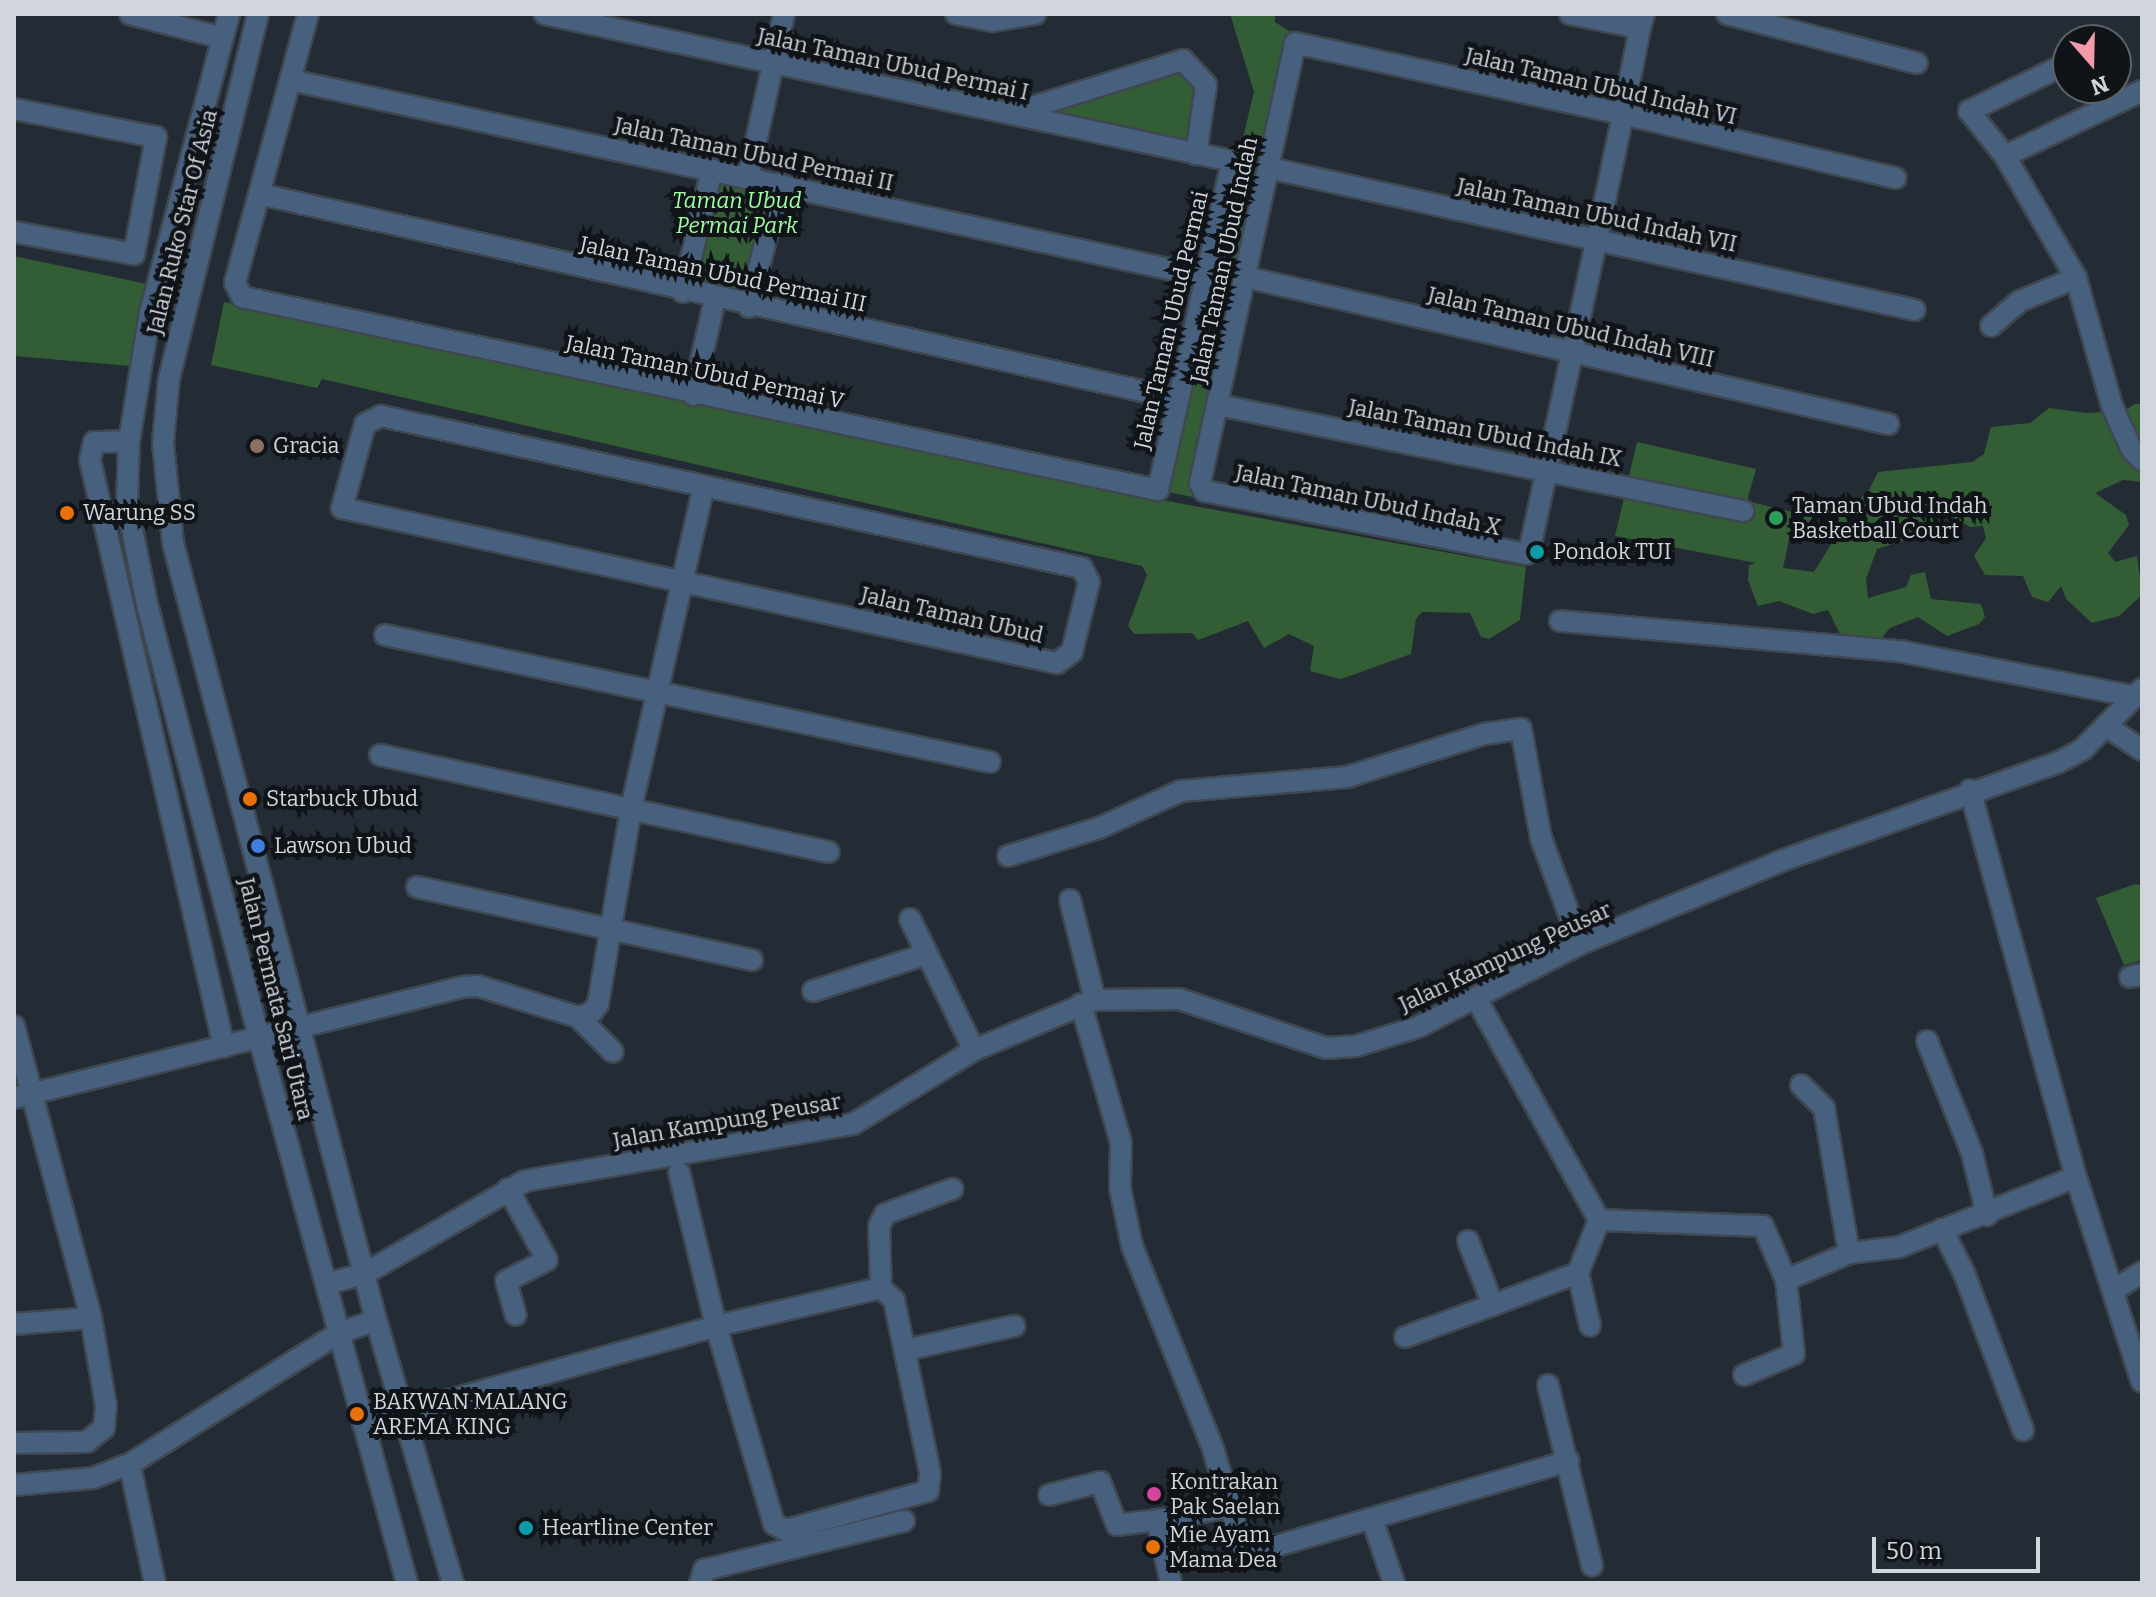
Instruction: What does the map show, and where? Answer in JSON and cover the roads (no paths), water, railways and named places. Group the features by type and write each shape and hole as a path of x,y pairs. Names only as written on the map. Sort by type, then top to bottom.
{"street":[{"path":"130,14 219,37"},
{"name":"Jalan Ruko Star Of Asia","path":"131,432 150,312 219,37 229,14"},
{"name":"Jalan Ruko Star Of Asia","path":"163,443 182,317 258,14"},
{"path":"259,194 308,14"},
{"name":"Jalan Taman Ubud Permai I","path":"545,14 1232,161"},
{"path":"748,177 784,14"},
{"path":"956,14 993,21 1035,14"},
{"path":"1547,469 1642,21 1570,14"},
{"path":"1727,14 1917,63"},
{"name":"Jalan Taman Ubud Indah VI","path":"1295,43 1623,114 1896,178"},
{"name":"Jalan Taman Ubud Indah","path":"1201,487 1295,43"},
{"path":"1015,113 1183,60 1206,85 1196,154"},
{"path":"2052,71 1969,111 2005,156 2076,278 2112,406 2132,450 2142,460"},
{"name":"Jalan Taman Ubud Permai II","path":"290,80 1206,277"},
{"path":"2005,156 2142,91"},
{"path":"14,109 156,136 134,254 14,232"},
{"name":"Jalan Taman Ubud Permai","path":"1158,490 1232,161"},
{"name":"Jalan Taman Ubud Indah VII","path":"1269,168 1915,310"},
{"path":"683,292 712,169"},
{"path":"749,307 780,184"},
{"name":"Jalan Taman Ubud Permai III","path":"259,194 749,307 1178,399"},
{"name":"Jalan Taman Ubud Permai V","path":"259,194 235,283 242,297 693,395 1158,490"},
{"name":"Jalan Taman Ubud Indah VIII","path":"1245,277 1888,424"},
{"path":"1991,326 2020,301 2076,278"},
{"path":"693,395 715,299"},
{"path":"150,312 182,317"},
{"name":"Jalan Taman Ubud Indah IX","path":"1218,405 1743,511"},
{"name":"Jalan Taman Ubud","path":"381,416 1082,568 1089,582 1072,652 1057,663 681,578 342,508 365,424 381,416"},
{"path":"131,432 94,442 90,460 161,791 224,1047"},
{"name":"Jalan Permata Sari Utara","path":"131,432 130,518 147,604 198,784 259,1038 407,1583"},
{"name":"Jalan Permata Sari Utara","path":"163,443 173,543 376,1320 453,1583"},
{"name":"Jalan Taman Ubud Indah X","path":"1201,487 1526,554 1547,469"},
{"path":"578,1017 598,1004 631,809 704,486"},
{"path":"1560,621 1904,652 2140,693"},
{"path":"385,635 990,762"},
{"name":"Jalan Kampung Peusar","path":"326,1284 364,1274 508,1189 540,1177 838,1130 974,1050 1088,1002 1179,999 1326,1048 1356,1046 1418,1027 1477,1000 1580,944 1970,790 2059,762 2083,749 2140,693"},
{"path":"2106,726 2142,750"},
{"path":"1008,856 1099,828 1181,791 1347,777 1484,734 1521,729 1541,838 1580,944"},
{"path":"380,755 829,852"},
{"path":"161,791 198,784"},
{"path":"1970,790 2076,1177 2116,1289 2142,1382"},
{"path":"417,887 752,960"},
{"path":"1070,900 1088,1002 1121,1143 1120,1188 1132,1246 1231,1507 1245,1555 1569,1461"},
{"path":"910,919 974,1050"},
{"path":"813,991 927,954"},
{"path":"21,1096 478,986 578,1017 613,1052"},
{"path":"1477,1000 1599,1220"},
{"path":"14,1026 21,1096 91,1318 104,1389 104,1428 87,1442 14,1443"},
{"path":"1927,1041 1972,1153 1987,1215"},
{"path":"1801,1085 1824,1108 1849,1253"},
{"path":"679,1172 716,1326 774,1524 785,1530 928,1491 930,1473 894,1300 881,1288 879,1226 885,1214 952,1189"},
{"path":"1786,1280 1849,1253 1899,1247 1987,1215 2076,1177"},
{"path":"508,1189 547,1260 506,1281 516,1315"},
{"path":"1590,1326 1578,1273 1599,1220"},
{"path":"1599,1220 1763,1226 1786,1280 1794,1354 1744,1375"},
{"path":"1942,1229 1964,1273 2023,1430"},
{"path":"1468,1241 1493,1305"},
{"path":"2116,1289 2142,1272"},
{"path":"1405,1337 1578,1273"},
{"path":"363,1424 716,1326 881,1288"},
{"path":"14,1324 91,1318"},
{"path":"14,1485 93,1478 130,1464 339,1333 376,1320"},
{"path":"905,1350 1014,1326"},
{"path":"1548,1385 1569,1461 1592,1566"},
{"path":"132,1475 155,1583"},
{"path":"1049,1495 1100,1482 1117,1525 1231,1507"},
{"path":"1372,1519 1394,1583"},
{"path":"1157,1520 1171,1583"},
{"path":"700,1583 704,1570 904,1521"}],"place":[{"name":"Gracia","path":"257,446"},
{"name":"Warung SS","path":"67,513"},
{"name":"Taman Ubud Indah Basketball Court","path":"1776,518"},
{"name":"Pondok TUI","path":"1537,552"},
{"name":"Starbuck Ubud","path":"250,799"},
{"name":"Lawson Ubud","path":"258,846"},
{"name":"BAKWAN MALANG AREMA KING","path":"357,1414"},
{"name":"Kontrakan Pak Saelan","path":"1154,1494"},
{"name":"Heartline Center","path":"526,1528"},
{"name":"Mie Ayam Mama Dea","path":"1153,1547"}],"park label":[{"name":"Taman Ubud Permai Park","path":"737,212"}]}
